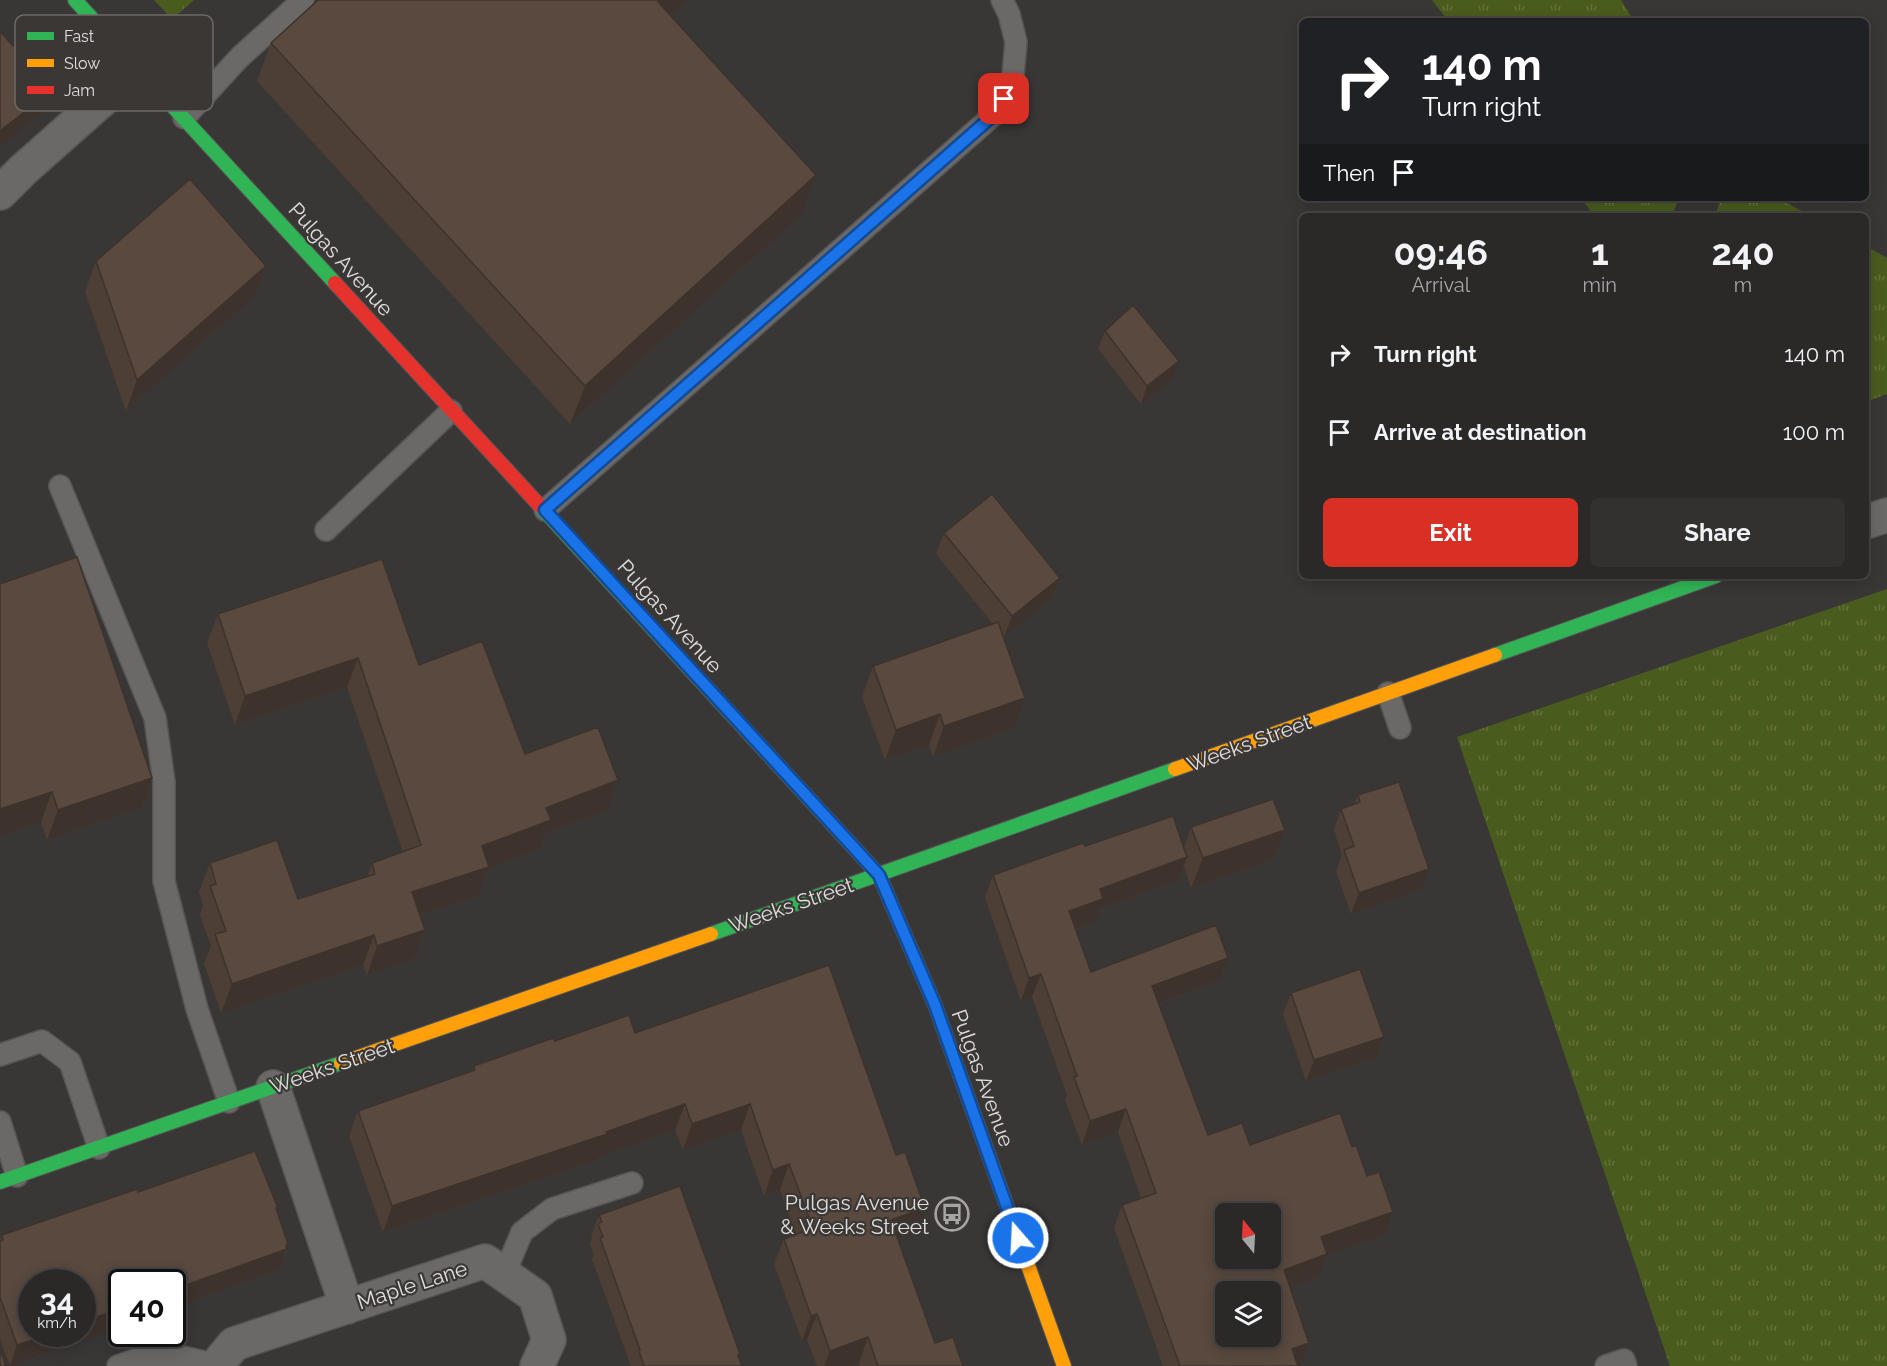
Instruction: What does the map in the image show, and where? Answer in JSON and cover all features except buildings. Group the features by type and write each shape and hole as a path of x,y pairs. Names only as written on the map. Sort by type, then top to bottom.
{"street":[{"name":"Pulgas Avenue","path":"75,0 88,15"},
{"path":"0,193 90,111"},
{"name":"Pulgas Avenue","path":"177,111 879,875 935,1005 1064,1366"},
{"path":"1869,521 1887,515"},
{"name":"Weeks Street","path":"8,1179 879,875 1708,579"},
{"name":"Maple Lane","path":"273,1087 347,1307"},
{"name":"Maple Lane","path":"216,1366 234,1344 485,1261 536,1296 549,1340 537,1366"}],"lane":[{"path":"213,86 240,57 303,0"},
{"path":"545,510 997,112 1012,86 1016,42 1009,14 1002,0"},
{"path":"184,118 190,111"},
{"path":"326,530 451,411"},
{"path":"60,486 155,718 164,782 164,881 197,1009 229,1102"},
{"path":"1388,693 1401,728"},
{"path":"0,1055 42,1041 70,1062 99,1148"},
{"path":"0,1122 8,1179"},
{"path":"504,1275 522,1232 552,1209 632,1183"},
{"path":"118,1366 146,1356 178,1356 216,1366"},
{"path":"1606,1366 1624,1360 1626,1366"}],"green space":[{"path":"154,0 194,0 177,15 168,15"},
{"path":"1432,0 1621,0 1632,18 1446,18"},
{"path":"1583,201 1678,201 1673,213 1592,213"},
{"path":"1720,201 1784,201 1806,213 1716,213"},
{"path":"1869,248 1887,258 1887,394 1869,401"},
{"path":"1887,589 1887,1366 1670,1366 1457,737"}],"traffic: fast":[{"path":"75,0 89,15"},
{"path":"177,111 335,283"},
{"path":"540,506 879,875 935,1005 971,1106"},
{"path":"1495,655 1708,579"},
{"path":"711,934 1175,769"},
{"path":"0,1182 341,1063"}],"traffic: slow":[{"path":"1175,769 1495,655"},
{"path":"341,1063 711,934"},
{"path":"971,1106 1064,1366"}],"traffic: jam":[{"path":"335,283 540,506"}],"place":[{"name":"Pulgas Avenue & Weeks Street","path":"952,1214"}],"route":[{"path":"1004,99 997,112 545,510 879,875 935,1005 1018,1238"}]}
